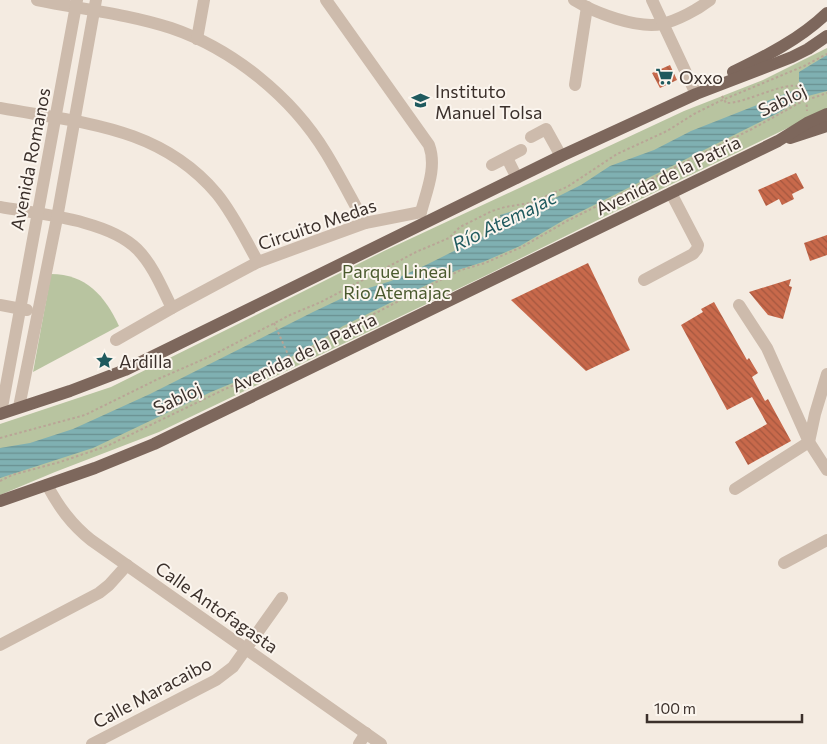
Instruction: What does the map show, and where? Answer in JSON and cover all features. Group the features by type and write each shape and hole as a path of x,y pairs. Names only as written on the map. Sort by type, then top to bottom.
{"main road":[{"path":"696,94 725,76 784,46 804,33 827,13"},
{"path":"0,414 70,391 133,366 560,156 696,94 792,57 827,36"},
{"name":"Avenida de la Patria","path":"0,501 95,468 154,444 778,141 807,123 827,114"},
{"name":"Avenida de la Patria","path":"778,141 827,126"}],"street":[{"path":"37,0 95,6 159,24 197,38 232,57 256,75 306,125 326,152 365,223"},
{"path":"197,38 204,0"},
{"path":"326,0 429,145 433,154 433,163 421,212 433,218"},
{"path":"574,0 587,7 640,24 663,23 683,16 710,0"},
{"path":"652,0 696,94"},
{"name":"Avenida Romanos","path":"0,414 2,395 77,4"},
{"name":"Avenida Romanos","path":"19,407 57,218 95,6"},
{"path":"575,84 587,7"},
{"path":"0,108 121,131 164,149 204,180 228,209 258,262"},
{"path":"531,137 550,127 560,156"},
{"path":"492,165 521,150"},
{"path":"507,158 517,178"},
{"path":"644,280 693,254 697,249 698,245 671,193"},
{"path":"0,207 96,226 116,233 137,249 149,265 172,308"},
{"name":"Circuito Medas","path":"116,340 258,262 365,223 421,212"},
{"path":"0,305 38,312"},
{"path":"739,305 767,348 811,446 827,470"},
{"path":"811,446 815,414 827,374"},
{"path":"2,395 22,393"},
{"path":"811,446 827,452"},
{"path":"735,489 811,446"},
{"name":"Calle Antofagasta","path":"47,485 66,516 78,529 246,648 362,739 381,744"},
{"path":"784,563 827,540"},
{"path":"0,645 99,593 127,565"},
{"name":"Calle Maracaibo","path":"92,744 216,680 233,667 282,598"}],"path":[{"path":"0,438 98,410 274,323 321,302 416,252 449,238 460,227 492,211 530,203 567,187 617,154 667,131 702,110 804,66 827,54"},
{"path":"716,87 726,103 735,104 760,93 799,86 806,92 807,123"},
{"name":"Sabloj","path":"0,481 107,446 223,390 291,360 343,330 422,289 461,270 485,263 522,246 566,221 807,100 827,93"},
{"path":"274,323 291,360"}],"green space":[{"name":"Parque Lineal Rio Atemajac","path":"827,48 827,109 159,432 0,495 0,424 111,387 384,251 684,111 763,80"},
{"path":"51,274 74,278 93,289 101,296 119,326 33,372"}],"water":[{"path":"827,55 827,91 808,96 799,81 799,72"},
{"name":"Río Atemajac","path":"795,90 801,99 778,113 564,220 520,246 483,262 455,271 343,326 301,352 93,448 0,478 0,448 30,443 73,429 150,394 353,293 391,281 502,227 500,215 553,199 581,185 610,166 654,150 691,131"}],"building":[{"name":"Oxxo","path":"670,65 677,80 660,88 652,73"},
{"path":"796,173 804,188 792,194 794,199 782,205 779,199 766,206 758,190"},
{"path":"827,235 827,255 810,261 804,243"},
{"path":"588,263 630,350 586,371 511,300"},
{"path":"791,279 789,286 792,287 783,319 768,315 749,292"},
{"path":"714,302 747,360 749,358 758,373 752,377 765,401 768,399 791,441 748,465 735,442 767,424 752,397 727,410 681,325 703,312 701,309"}],"place":[{"name":"Oxxo","path":"665,77"},
{"name":"Instituto Manuel Tolsa","path":"421,101"},
{"name":"Ardilla","path":"105,361"}]}
